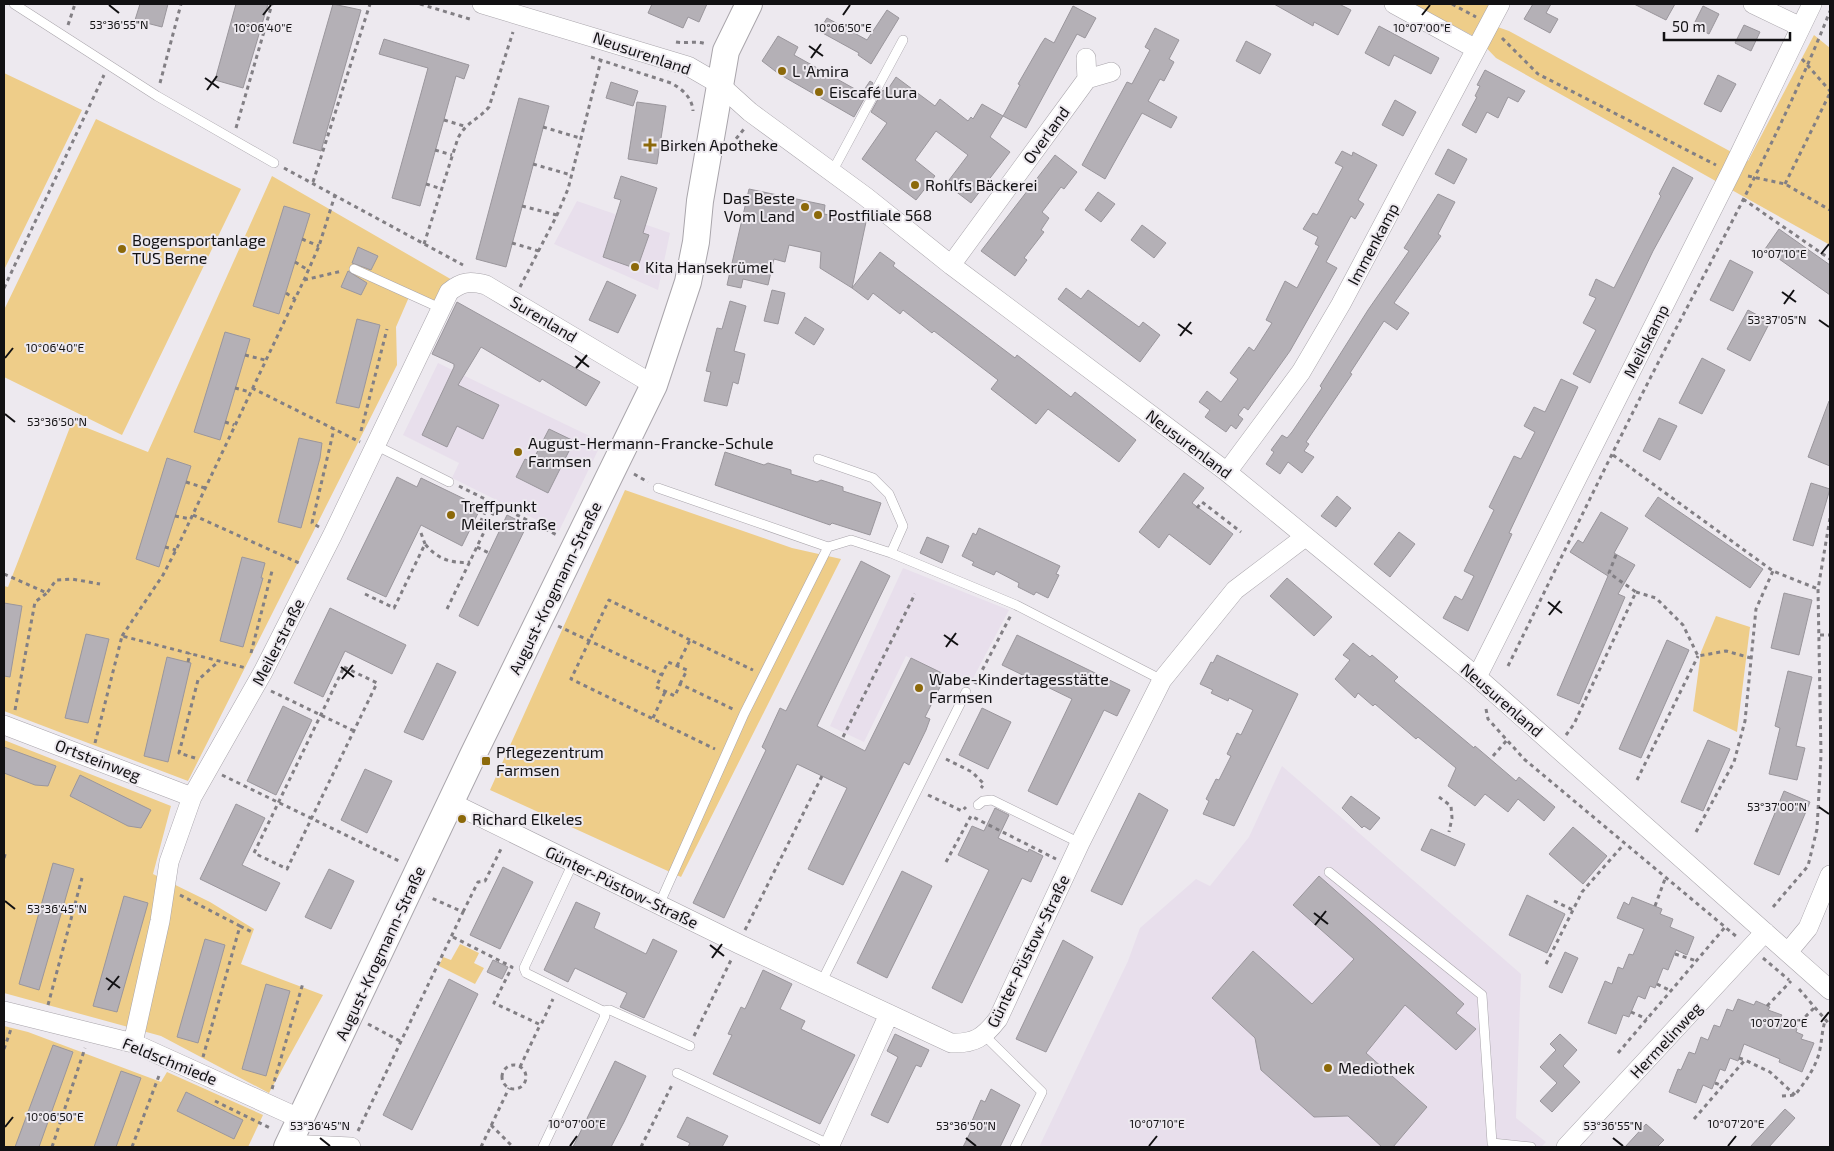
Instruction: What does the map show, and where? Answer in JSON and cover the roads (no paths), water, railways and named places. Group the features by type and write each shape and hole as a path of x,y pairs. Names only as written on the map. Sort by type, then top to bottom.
{"main road":[{"name":"August-Krogmann-Straße","path":"280,1140 284,1112 450,802 654,385 688,282 696,242 719,84 726,51 749,4"}],"street":[{"name":"Neusurenland","path":"482,4 688,66 719,84 750,112 832,172 951,265 1227,472 1477,677 1830,990"},
{"path":"1394,4 1476,49"},
{"name":"Immenkamp","path":"1227,472 1301,372 1341,304 1500,4"},
{"path":"1753,4 1801,27"},
{"name":"Meilskamp","path":"1477,677 1731,172 1812,4"},
{"path":"1086,58 1087,79 1111,72"},
{"name":"Overland","path":"951,265 1087,79"},
{"name":"Meilerstraße","path":"133,1043 160,921 169,862 192,797 210,766 256,675 315,570 333,534 369,445 449,292 458,284 471,281 486,285"},
{"name":"Surenland","path":"486,285 654,385"},
{"name":"Günter-Püstow-Straße","path":"450,802 738,944 951,1043 965,1044 985,1036 998,1019 1080,843 1162,680 1236,590 1305,537"},
{"name":"Ortsteinweg","path":"7,727 91,757 192,797"},
{"path":"1788,952 1808,928 1830,875"},
{"name":"Hermelinweg","path":"1566,1147 1765,932"},
{"name":"Feldschmiede","path":"4,1011 133,1043 284,1112"},
{"path":"831,1146 889,1014"},
{"path":"280,1140 351,1147"}],"lane":[{"path":"14,4 157,96 232,141 274,163"},
{"path":"832,172 902,40"},
{"path":"354,268 440,308"},
{"path":"369,445 449,482"},
{"path":"818,459 874,478 889,494 903,526 891,553"},
{"path":"658,488 828,547 851,540 891,553 1016,605 1162,680"},
{"path":"659,905 744,714 828,547"},
{"path":"821,983 966,692"},
{"path":"978,806 984,801 992,800 1080,843"},
{"path":"573,863 524,968 526,973 603,1011 610,1010 690,1046"},
{"path":"1328,872 1482,995 1492,1143 1531,1147"},
{"path":"543,1147 605,1016 603,1011"},
{"path":"985,1036 1042,1092 1015,1147"},
{"path":"677,1073 831,1146"}],"place":[{"name":"L 'Amira","path":"782,71"},
{"name":"Eiscafé Lura","path":"819,92"},
{"name":"Birken Apotheke","path":"650,145"},
{"name":"Rohlfs Bäckerei","path":"915,185"},
{"name":"Das Beste Vom Land","path":"805,207"},
{"name":"Postfiliale 568","path":"818,215"},
{"name":"Bogensportanlage TUS Berne","path":"122,249"},
{"name":"Kita Hansekrümel","path":"635,267"},
{"name":"August-Hermann-Francke-Schule Farmsen","path":"518,452"},
{"name":"Treffpunkt Meilerstraße","path":"451,515"},
{"name":"Wabe-Kindertagesstätte Farmsen","path":"919,688"},
{"name":"Pflegezentrum Farmsen","path":"486,761"},
{"name":"Richard Elkeles","path":"462,819"},
{"name":"Mediothek","path":"1328,1068"}]}
